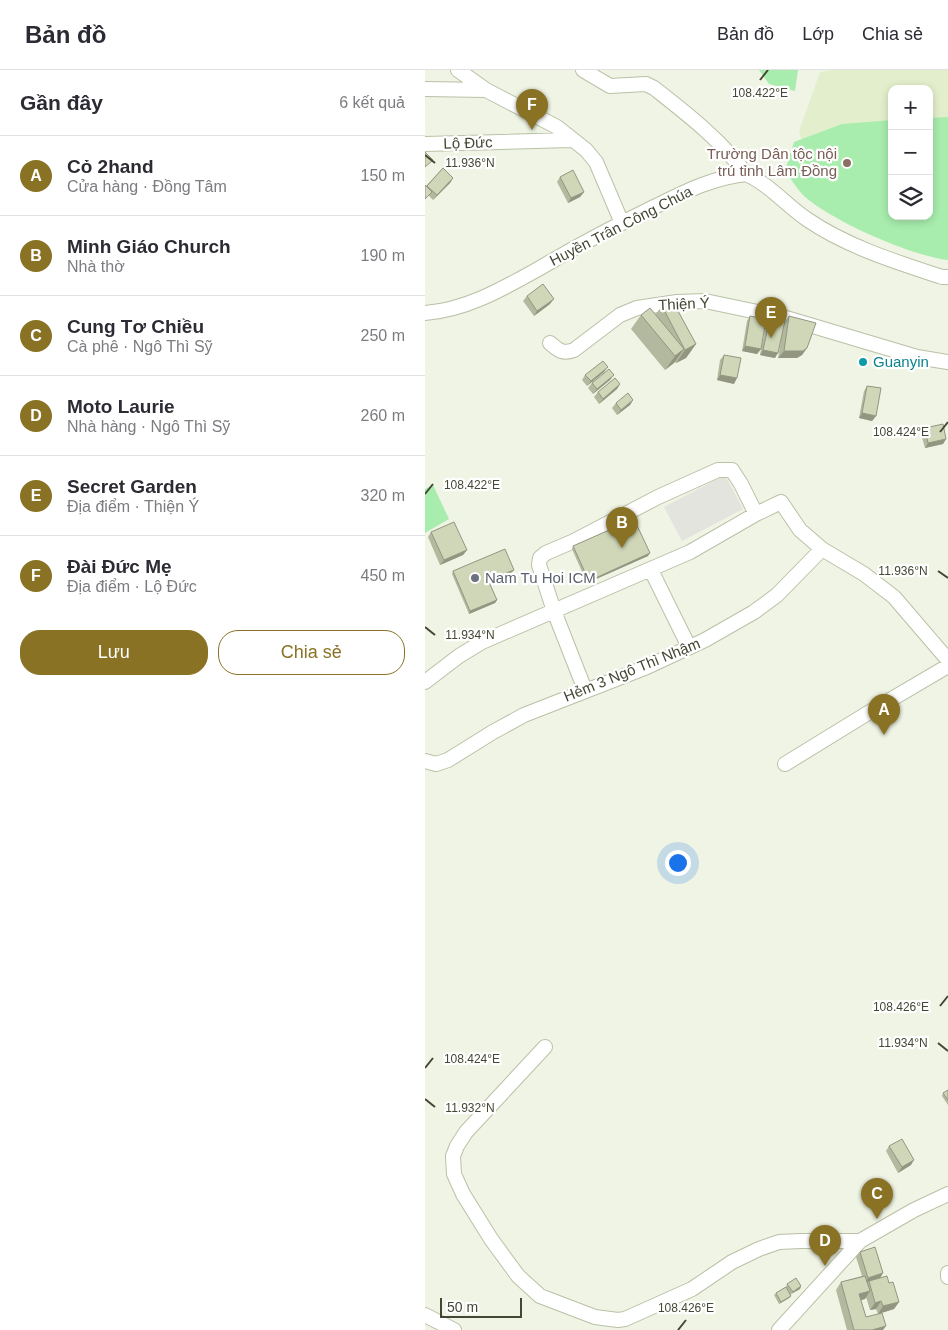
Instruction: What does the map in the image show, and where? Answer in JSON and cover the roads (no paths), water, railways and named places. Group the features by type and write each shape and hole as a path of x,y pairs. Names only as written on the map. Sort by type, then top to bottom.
{"street":[{"path":"458,70 486,90 557,128 586,150 596,162 622,223"},
{"path":"583,70 610,86 646,84 654,88 695,121 733,156 746,174 806,219 824,230 879,256 942,277 948,277"},
{"path":"425,89 486,90"},
{"name":"Lộ Đức","path":"425,144 571,140"},
{"name":"Huyền Trân Công Chúa","path":"425,313 440,312 478,301 622,223 705,183 746,174"},
{"name":"Thiện Ý","path":"550,343 558,351 567,353 574,350 620,315 637,308 677,302 705,301 786,318 917,357 948,362"},
{"path":"585,690 555,611 539,564 540,558 658,497 718,470 731,470 741,484 756,514"},
{"path":"425,682 459,656 482,642 690,552 756,514 781,502 800,530 822,549 865,574 895,597 948,660"},
{"name":"Hẻm 3 Ngô Thì Nhậm","path":"425,761 436,764 448,760 524,714 647,667 689,647 753,612 777,594 822,549"},
{"path":"651,570 689,647"},
{"path":"785,764 948,666"},
{"path":"545,1047 466,1132 453,1156 454,1174 463,1194 491,1239 518,1276 541,1296 595,1317 618,1320 664,1303 692,1289 732,1262 779,1242 860,1242"},
{"path":"779,1330 860,1242 914,1210 948,1194"},
{"path":"425,1315 454,1330"}],"place":[{"name":"Đài Đức Mẹ","path":"532,130"},
{"name":"Trường Dân tộc nội trú tỉnh Lâm Đồng","path":"847,163"},
{"name":"Secret Garden","path":"771,338"},
{"name":"Guanyin","path":"863,362"},
{"name":"Minh Giáo Church","path":"622,548"},
{"name":"Nam Tu Hoi ICM","path":"475,578"},
{"name":"Cỏ 2hand","path":"884,735"},
{"name":"Cung Tơ Chiều","path":"877,1219"},
{"name":"Moto Laurie","path":"825,1266"}]}
